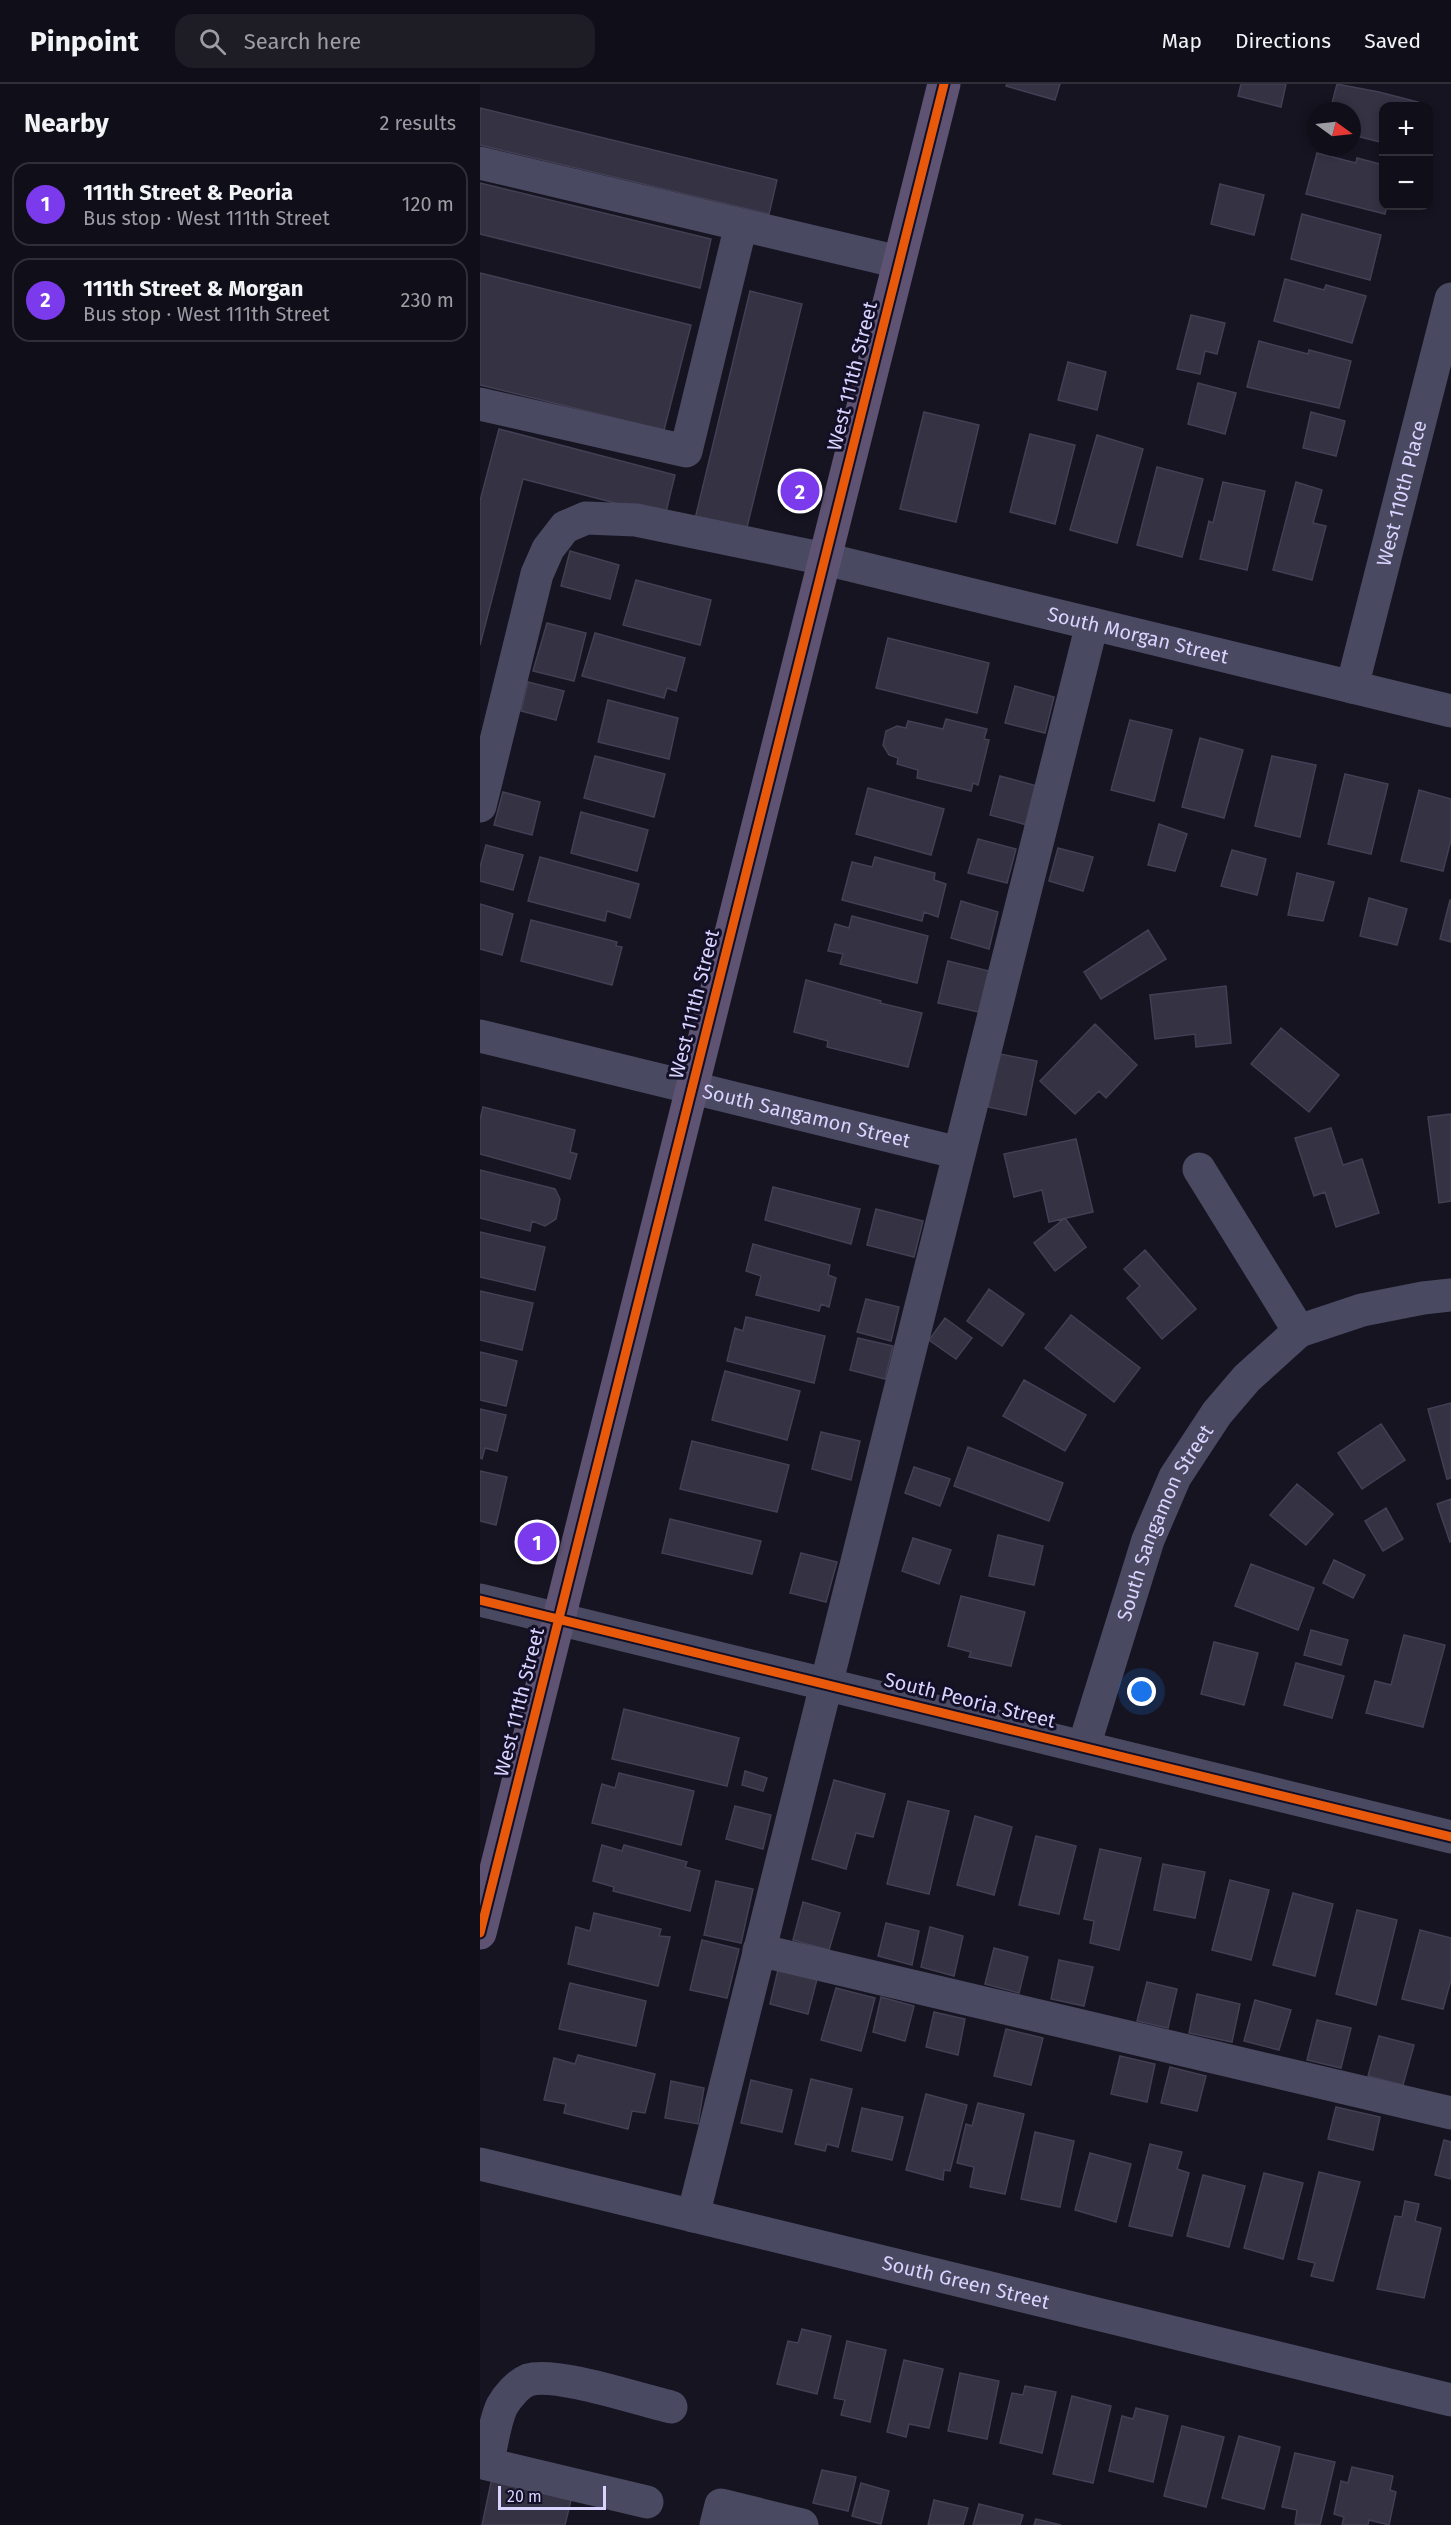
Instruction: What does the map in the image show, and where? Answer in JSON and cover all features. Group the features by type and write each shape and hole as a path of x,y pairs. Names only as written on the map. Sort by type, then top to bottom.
{"main road":[{"name":"West 111th Street","path":"480,1933 944,84"}],"street":[{"path":"480,163 899,262"},
{"path":"480,404 686,451 741,225"},
{"name":"West 110th Place","path":"1352,687 1451,299"},
{"name":"South Morgan Street","path":"480,806 537,574 548,549 565,527 586,518 636,520 825,559 1451,711"},
{"path":"693,2216 1092,624"},
{"name":"South Sangamon Street","path":"480,1036 959,1153"},
{"path":"1199,1169 1299,1331"},
{"name":"South Sangamon Street","path":"1084,1746 1148,1540 1175,1477 1217,1413 1248,1378 1299,1331 1362,1310 1451,1295"},
{"name":"South Peoria Street","path":"480,1600 1451,1837"},
{"path":"759,1950 1451,2113"},
{"name":"South Green Street","path":"480,2164 1451,2400"},
{"path":"647,2502 487,2464 502,2407 516,2389 526,2381 543,2378 565,2381 671,2407"},
{"path":"716,2525 721,2505 802,2525"}],"building":[{"path":"1007,84 1060,84 1055,100 1006,86"},
{"path":"1241,84 1286,84 1281,107 1238,96"},
{"path":"1337,84 1418,102 1379,102 1379,142 1361,137 1361,102 1332,102"},
{"path":"480,108 777,180 769,214 480,145"},
{"path":"1316,156 1329,156 1356,163 1357,158 1379,164 1379,210 1386,210 1385,214 1306,194"},
{"path":"480,183 711,239 700,288 480,234"},
{"path":"1220,184 1264,195 1254,235 1211,224"},
{"path":"1302,214 1381,235 1370,280 1291,259"},
{"path":"480,273 691,325 664,430 480,385"},
{"path":"1285,279 1324,290 1326,285 1366,296 1352,343 1274,321"},
{"path":"750,291 802,304 746,531 695,519"},
{"path":"1191,315 1225,323 1217,354 1205,351 1200,374 1177,369"},
{"path":"1259,341 1308,354 1309,350 1351,361 1339,408 1247,387"},
{"path":"1068,362 1106,372 1097,410 1058,400"},
{"path":"1198,383 1236,393 1225,434 1188,424"},
{"path":"924,412 979,425 956,522 900,509"},
{"path":"1311,412 1345,421 1336,456 1303,448"},
{"path":"499,429 675,475 665,516 523,479 480,645 480,501"},
{"path":"1030,434 1075,445 1055,524 1010,512"},
{"path":"1097,435 1143,449 1117,543 1070,530"},
{"path":"1157,467 1203,479 1182,557 1137,545"},
{"path":"1223,482 1265,491 1247,570 1200,559 1209,521 1213,523"},
{"path":"1296,482 1322,490 1313,523 1326,526 1312,580 1273,570"},
{"path":"570,551 619,565 610,599 561,586"},
{"path":"636,580 711,600 700,645 623,625"},
{"path":"547,623 586,633 574,681 533,671"},
{"path":"595,633 685,658 676,691 667,688 664,698 582,676"},
{"path":"888,638 989,663 977,713 876,688"},
{"path":"528,682 564,691 556,720 521,711"},
{"path":"1015,686 1054,697 1045,733 1005,723"},
{"path":"608,700 678,718 669,759 598,742"},
{"path":"946,719 987,729 984,739 989,740 978,785 973,783 971,791 917,778 918,770 897,764 898,758 889,755 883,745 886,731 897,726 906,728 908,721 943,729"},
{"path":"1130,720 1172,730 1154,801 1111,790"},
{"path":"1200,738 1243,750 1224,818 1182,807"},
{"path":"595,756 665,774 654,817 584,798"},
{"path":"1272,756 1316,765 1300,837 1255,826"},
{"path":"1345,774 1388,784 1371,854 1328,844"},
{"path":"1000,776 1037,786 1027,825 990,815"},
{"path":"868,788 944,809 931,855 856,834"},
{"path":"1419,790 1451,799 1451,840 1443,871 1401,861"},
{"path":"503,792 540,802 532,835 494,825"},
{"path":"581,812 648,830 637,871 571,853"},
{"path":"1159,824 1187,834 1175,871 1148,865"},
{"path":"978,839 1016,849 1007,883 968,873"},
{"path":"486,845 523,855 513,890 480,881 480,867"},
{"path":"1058,848 1093,857 1083,891 1049,881"},
{"path":"1232,850 1266,859 1257,895 1221,886"},
{"path":"540,857 639,884 630,918 607,911 605,921 528,901"},
{"path":"875,857 935,873 934,880 946,884 938,917 924,912 922,921 842,900 852,862 872,867"},
{"path":"1297,873 1334,882 1323,921 1288,915"},
{"path":"1369,898 1407,909 1397,945 1360,936"},
{"path":"1451,900 1451,942 1440,939"},
{"path":"961,901 998,912 989,949 951,938"},
{"path":"480,904 513,914 502,955 480,949"},
{"path":"852,916 928,936 917,983 840,964 843,954 828,951 835,924 849,928"},
{"path":"531,920 617,942 616,946 622,947 612,985 521,961"},
{"path":"1148,930 1166,959 1101,999 1084,972"},
{"path":"948,961 989,971 979,1012 938,1003"},
{"path":"806,980 881,1001 880,1003 922,1013 908,1067 827,1047 828,1041 794,1032"},
{"path":"1226,986 1231,1043 1196,1047 1195,1034 1155,1039 1150,995"},
{"path":"1095,1024 1137,1065 1106,1098 1099,1091 1075,1114 1040,1081"},
{"path":"1281,1028 1339,1075 1309,1112 1251,1064"},
{"path":"1000,1054 1037,1061 1026,1115 988,1107"},
{"path":"483,1107 575,1130 570,1152 577,1154 570,1179 480,1154 480,1120"},
{"path":"1451,1114 1451,1201 1439,1203 1428,1117"},
{"path":"1331,1128 1343,1165 1362,1159 1379,1213 1336,1227 1325,1192 1314,1196 1295,1138"},
{"path":"1076,1139 1093,1212 1049,1222 1042,1190 1014,1197 1004,1154"},
{"path":"480,1170 555,1189 560,1199 556,1219 545,1226 532,1221 530,1231 480,1218"},
{"path":"773,1187 860,1209 851,1244 765,1220"},
{"path":"876,1209 923,1221 914,1257 867,1245"},
{"path":"1065,1218 1086,1247 1055,1271 1034,1243"},
{"path":"480,1232 545,1247 535,1290 480,1277"},
{"path":"753,1244 830,1265 828,1275 836,1278 829,1307 821,1304 819,1311 756,1295 761,1276 746,1271"},
{"path":"1145,1250 1196,1309 1162,1339 1127,1298 1140,1286 1124,1269"},
{"path":"989,1289 1024,1314 1002,1346 967,1321"},
{"path":"480,1291 533,1303 522,1350 480,1340"},
{"path":"866,1299 899,1307 891,1341 857,1332"},
{"path":"1071,1315 1140,1368 1114,1402 1045,1348"},
{"path":"746,1317 825,1336 814,1383 727,1361 735,1328 743,1331"},
{"path":"945,1318 972,1338 956,1359 929,1340"},
{"path":"858,1338 893,1346 885,1379 850,1370"},
{"path":"480,1352 517,1361 506,1406 480,1400"},
{"path":"725,1371 800,1391 787,1440 712,1420"},
{"path":"1024,1380 1086,1415 1065,1451 1003,1416"},
{"path":"1451,1403 1451,1478 1447,1479 1428,1409"},
{"path":"480,1409 506,1415 497,1451 485,1448 482,1459 480,1458"},
{"path":"1381,1424 1405,1460 1362,1489 1338,1453"},
{"path":"821,1432 860,1441 851,1480 812,1469"},
{"path":"692,1441 789,1465 777,1512 680,1489"},
{"path":"968,1447 1063,1483 1049,1521 954,1486"},
{"path":"914,1467 950,1479 940,1506 905,1493"},
{"path":"480,1471 507,1477 496,1525 480,1521"},
{"path":"1297,1484 1333,1514 1306,1545 1270,1515"},
{"path":"1451,1499 1451,1541 1450,1542 1437,1504"},
{"path":"1386,1508 1403,1539 1383,1551 1365,1521"},
{"path":"670,1519 761,1541 752,1574 662,1553"},
{"path":"998,1535 1043,1546 1034,1585 989,1576"},
{"path":"913,1538 951,1550 939,1584 902,1571"},
{"path":"801,1553 837,1562 826,1602 790,1593"},
{"path":"1334,1560 1365,1575 1353,1598 1323,1583"},
{"path":"1251,1564 1314,1588 1298,1630 1235,1606"},
{"path":"961,1596 1025,1612 1011,1666 969,1657 971,1652 948,1646"},
{"path":"1311,1630 1348,1640 1341,1665 1304,1655"},
{"path":"1404,1635 1445,1645 1423,1727 1366,1713 1375,1681 1391,1685"},
{"path":"1214,1642 1258,1653 1244,1705 1201,1694"},
{"path":"1296,1663 1344,1676 1332,1718 1284,1705"},
{"path":"624,1709 739,1738 727,1786 612,1759"},
{"path":"745,1771 767,1778 763,1791 742,1785"},
{"path":"619,1773 694,1791 681,1845 592,1823 602,1784 615,1788"},
{"path":"834,1780 885,1794 873,1837 856,1833 846,1869 812,1859"},
{"path":"908,1801 949,1811 929,1894 887,1884"},
{"path":"735,1806 771,1815 763,1849 726,1839"},
{"path":"975,1816 1012,1827 994,1895 957,1885"},
{"path":"1036,1836 1076,1846 1059,1914 1019,1905"},
{"path":"602,1845 622,1851 624,1845 687,1862 685,1867 700,1871 690,1911 613,1891 614,1887 593,1881"},
{"path":"1100,1849 1141,1858 1119,1950 1090,1943 1094,1921 1084,1919"},
{"path":"1163,1864 1205,1872 1195,1918 1154,1910"},
{"path":"1230,1880 1269,1890 1251,1960 1212,1950"},
{"path":"716,1881 753,1889 741,1943 704,1935"},
{"path":"1293,1893 1333,1904 1315,1976 1273,1965"},
{"path":"803,1902 840,1913 829,1950 793,1940"},
{"path":"1357,1910 1397,1920 1376,2005 1336,1994"},
{"path":"594,1913 661,1929 659,1936 670,1937 658,1986 568,1964 576,1927 590,1931"},
{"path":"886,1923 919,1931 912,1965 878,1956"},
{"path":"930,1927 963,1936 954,1976 921,1967"},
{"path":"1420,1930 1451,1938 1451,1980 1443,2009 1402,1999"},
{"path":"702,1940 739,1949 727,1998 690,1990"},
{"path":"994,1948 1028,1957 1019,1993 985,1984"},
{"path":"1059,1960 1093,1967 1084,2006 1051,1999"},
{"path":"778,1970 817,1979 808,2014 770,2004"},
{"path":"1147,1982 1177,1989 1168,2028 1137,2021"},
{"path":"570,1983 646,2001 636,2046 559,2029"},
{"path":"836,1988 875,1998 861,2051 821,2040"},
{"path":"1197,1994 1240,2004 1232,2042 1189,2033"},
{"path":"881,1997 914,2006 905,2041 873,2032"},
{"path":"1255,2000 1291,2010 1279,2050 1244,2041"},
{"path":"934,2012 965,2019 958,2055 926,2047"},
{"path":"1317,2020 1351,2028 1341,2068 1307,2060"},
{"path":"1006,2029 1043,2038 1031,2085 994,2076"},
{"path":"1379,2036 1414,2045 1403,2085 1368,2076"},
{"path":"578,2055 655,2074 645,2113 632,2111 628,2129 564,2113 566,2104 544,2100 554,2058 575,2064"},
{"path":"1120,2056 1155,2064 1147,2102 1111,2094"},
{"path":"1170,2067 1206,2076 1197,2111 1161,2103"},
{"path":"811,2079 852,2089 838,2147 827,2144 825,2151 795,2144"},
{"path":"751,2080 792,2090 782,2132 741,2123"},
{"path":"671,2081 704,2088 698,2124 665,2118"},
{"path":"926,2094 967,2105 950,2171 944,2170 943,2180 906,2170"},
{"path":"978,2103 1024,2114 1005,2194 970,2187 974,2167 957,2163 966,2124 972,2126"},
{"path":"1336,2107 1380,2117 1373,2150 1328,2139"},
{"path":"862,2108 903,2117 892,2160 852,2151"},
{"path":"1035,2132 1074,2141 1060,2207 1021,2199"},
{"path":"1444,2140 1451,2142 1451,2179 1435,2175"},
{"path":"1150,2144 1182,2152 1177,2169 1189,2173 1172,2236 1129,2226"},
{"path":"1090,2153 1131,2164 1116,2222 1075,2210"},
{"path":"1319,2172 1360,2182 1333,2281 1311,2276 1315,2263 1298,2259"},
{"path":"1264,2173 1303,2183 1283,2259 1244,2248"},
{"path":"1203,2175 1245,2186 1229,2247 1187,2236"},
{"path":"1405,2201 1419,2204 1415,2221 1441,2228 1424,2298 1377,2289 1395,2216 1402,2217"},
{"path":"802,2329 831,2336 817,2394 777,2384 788,2341 798,2343"},
{"path":"847,2341 886,2350 870,2422 841,2415 845,2400 834,2398"},
{"path":"904,2360 943,2369 929,2428 909,2424 906,2437 887,2432"},
{"path":"960,2373 999,2381 987,2439 948,2431"},
{"path":"1025,2386 1056,2392 1042,2453 1000,2443 1012,2393 1023,2395"},
{"path":"1072,2396 1111,2406 1093,2483 1053,2474"},
{"path":"1136,2408 1168,2416 1153,2482 1109,2471 1122,2416 1133,2419"},
{"path":"1182,2426 1224,2437 1206,2507 1164,2496"},
{"path":"1239,2436 1280,2447 1264,2509 1222,2498"},
{"path":"1295,2453 1335,2462 1320,2525 1295,2524 1297,2510 1282,2507"},
{"path":"1352,2467 1393,2476 1390,2490 1396,2492 1389,2525 1369,2520 1368,2525 1342,2525 1344,2517 1334,2514 1341,2481 1348,2483"},
{"path":"822,2470 856,2477 848,2511 813,2503"},
{"path":"492,2478 572,2496 565,2525 482,2525"},
{"path":"861,2483 889,2491 881,2524 852,2516"},
{"path":"934,2500 968,2508 963,2525 928,2525"},
{"path":"979,2504 1023,2515 1020,2525 973,2525"},
{"path":"1036,2519 1061,2525 1034,2525"}],"cycle path":[{"path":"480,1933 944,84"},
{"path":"480,1600 1451,1837"}],"place":[{"name":"111th Street & Morgan","path":"800,491"},
{"name":"111th Street & Peoria","path":"537,1542"}]}
